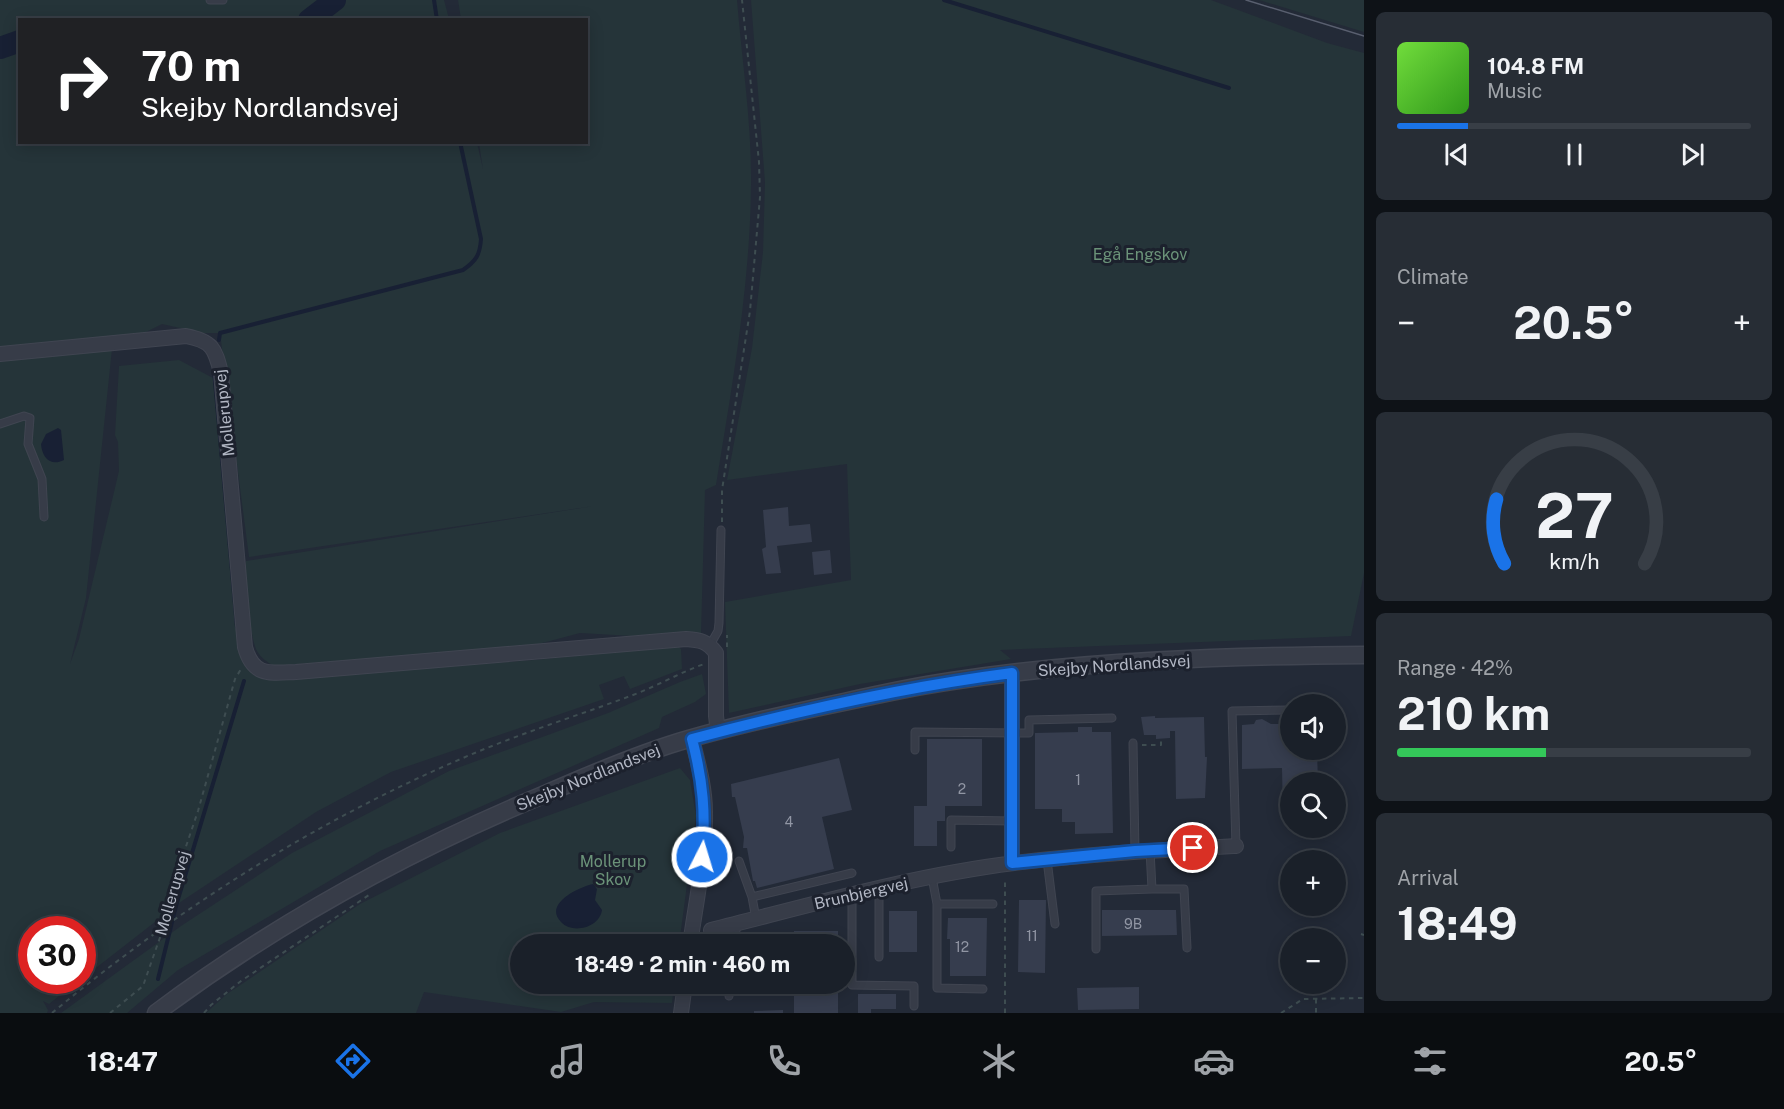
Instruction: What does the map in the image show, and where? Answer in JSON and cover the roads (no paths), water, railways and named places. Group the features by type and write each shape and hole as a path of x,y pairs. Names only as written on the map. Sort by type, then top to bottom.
{"street":[{"name":"Mollerupvej","path":"0,354 186,336 211,345 218,358 221,373 245,647 248,659 257,669 270,673 686,639 701,640 710,645"},
{"path":"710,645 716,653 717,660 718,732"},
{"name":"Skejby Nordlandsvej","path":"156,1013 203,978 309,911 418,851 585,777 643,754 692,739 803,711 900,690 1012,673 1166,661 1360,655"},
{"path":"1009,864 1012,821 1012,673"},
{"path":"691,934 705,812 703,788 692,739"},
{"name":"Brunbjergvej","path":"711,930 932,877 1009,864 1135,851 1236,846"},
{"path":"681,1013 684,994"}],"lane":[{"path":"210,0 223,0"},
{"path":"0,424 24,416 30,418 28,444 42,479 44,517"},
{"path":"710,645 718,632 719,623 722,530"},
{"path":"1236,846 1232,711 1280,710"},
{"path":"915,750 915,732 1029,733 1029,720 1112,718"},
{"path":"1133,744 1135,851"},
{"path":"951,846 951,820 1012,821"},
{"path":"1150,850 1152,889"},
{"path":"1047,860 1055,924"},
{"path":"739,861 752,897 756,919"},
{"path":"752,897 852,873"},
{"path":"932,877 937,904 938,988 983,989"},
{"path":"879,889 879,957"},
{"path":"1096,949 1096,891 1152,889 1184,889 1187,948"},
{"path":"852,895 852,985 914,986 914,1006"},
{"path":"937,904 993,904"},
{"path":"736,934 737,923"}],"water":[{"path":"58,428 61,430 64,460 55,462 45,457 41,444 46,434"},
{"path":"593,884 597,889 595,900 602,910 600,916 591,925 585,927 566,926 561,922 556,909 565,897"}],"waterway":[{"path":"312,18 335,0"},
{"path":"434,0 437,18"},
{"path":"944,0 1229,88"},
{"path":"0,48 18,42"},
{"path":"219,340 220,333 463,270 467,267 478,253 481,239 460,144"},
{"path":"214,370 237,627"},
{"path":"158,979 176,906 244,681"}],"tram line":[{"path":"1246,0 1364,36"}],"park label":[{"name":"Egå Engskov","path":"1140,254"},
{"name":"Mollerup Skov","path":"613,870"}]}
